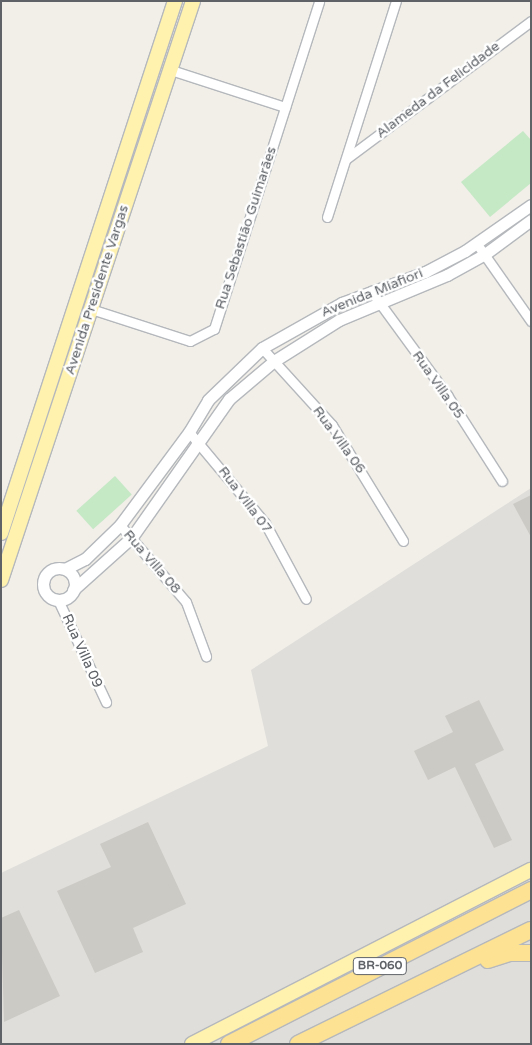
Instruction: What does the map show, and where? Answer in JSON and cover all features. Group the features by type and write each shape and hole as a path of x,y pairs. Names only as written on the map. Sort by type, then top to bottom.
{"highway":[{"name":"BR-060","path":"229,1044 531,890"},
{"name":"BR-060","path":"298,1044 531,930"},
{"path":"324,1032 346,1030 491,959 510,953 531,954"}],"main road":[{"name":"Avenida Presidente Vargas","path":"1,533 175,1"},
{"name":"Avenida Presidente Vargas","path":"1,580 193,1"},
{"path":"22,471 36,476"},
{"path":"192,1044 531,870"}],"street":[{"name":"Rua Sebastião Guimarães","path":"91,309 190,341 214,329 319,1"},
{"name":"Alameda da Felicidade","path":"327,217 396,1"},
{"name":"Alameda da Felicidade","path":"346,160 531,20"},
{"path":"170,70 285,107"},
{"name":"Avenida Miafiori","path":"65,569 85,559 120,525 189,432 208,400 262,348 306,321 371,291 425,272 477,244 531,205"},
{"name":"Avenida Miafiori","path":"73,590 132,537 198,440 229,399 274,361 339,320 380,304 485,254 531,220"},
{"path":"477,244 531,321"},
{"name":"Rua Villa 05","path":"371,291 447,395 502,481"},
{"name":"Rua Villa 06","path":"262,348 332,425 404,541"},
{"name":"Rua Villa 07","path":"189,432 198,440 265,523 306,600"},
{"name":"Rua Villa 08","path":"120,525 186,602 206,656"},
{"path":"53,569 65,569 74,578 73,590 58,600 47,595 44,577 53,569"},
{"name":"Rua Villa 09","path":"58,600 106,702"}],"shaded area":[{"path":"531,488 531,1044 1,1044 1,873 268,746 251,670"}],"green space":[{"path":"523,131 531,140 531,183 490,217 461,182"},
{"path":"115,476 132,495 93,529 76,511"}],"building":[{"path":"531,495 531,537 513,504"},
{"path":"479,700 504,750 475,764 512,840 494,848 455,767 428,780 414,751 453,732 445,716"},
{"path":"148,822 186,904 133,928 143,952 95,973 57,891 111,867 100,844"},
{"path":"19,910 60,996 4,1022 1,918"}]}
